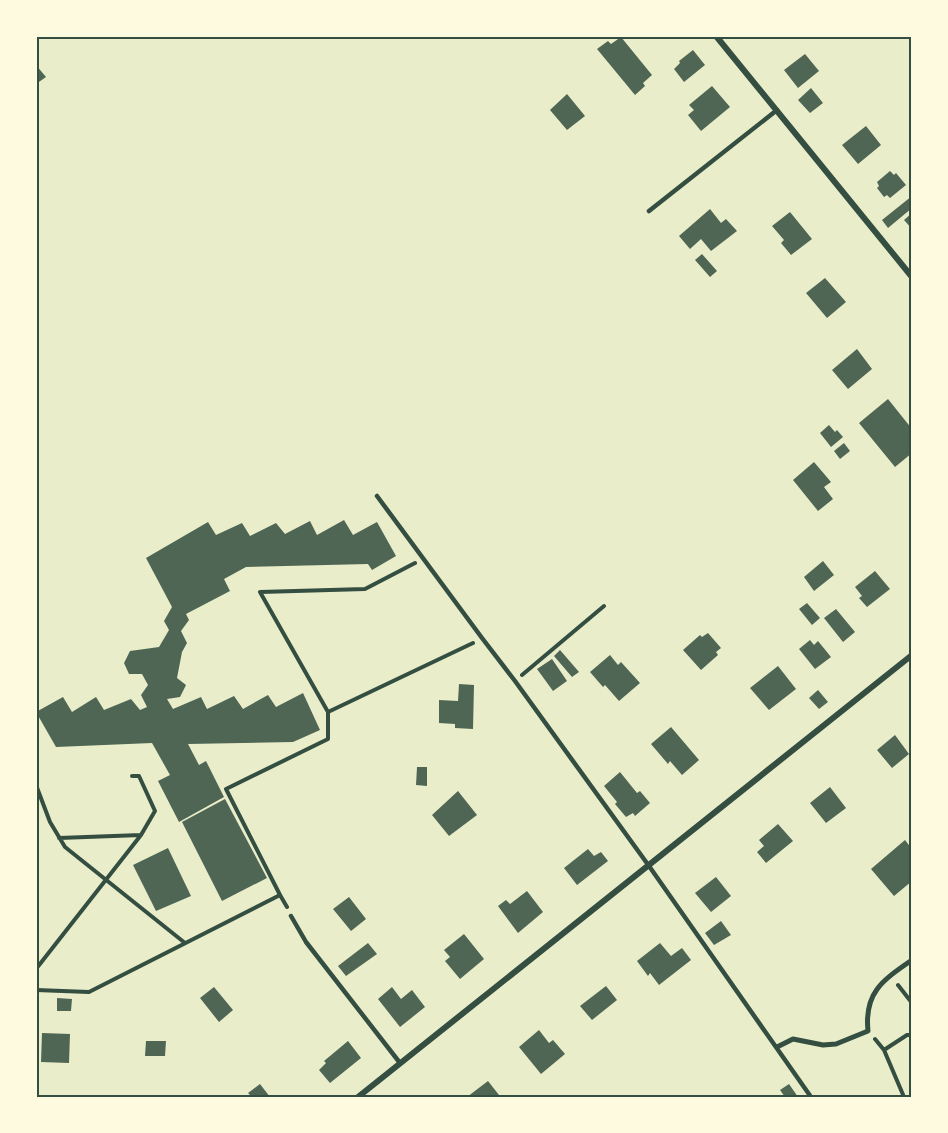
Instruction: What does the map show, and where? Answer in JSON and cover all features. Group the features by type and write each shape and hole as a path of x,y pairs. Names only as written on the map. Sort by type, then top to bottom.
{"street":[{"path":"716,36 912,277"},
{"path":"358,1097 912,655"},
{"path":"777,1047 793,1039 823,1046 836,1044 868,1032 867,1010 875,991 881,982 912,960"}],"lane":[{"path":"649,211 777,110"},
{"path":"377,496 649,866 811,1097"},
{"path":"291,915 306,942 400,1063"}],"path":[{"path":"291,915 226,789 328,738 328,712 260,592 365,589 423,558"},
{"path":"515,681 604,606"},
{"path":"328,712 482,638"},
{"path":"36,969 141,835 155,811 139,776 132,776"},
{"path":"36,785 50,822 65,847 185,943"},
{"path":"58,838 141,835"},
{"path":"36,990 88,992 280,895"},
{"path":"901,989 912,1003"},
{"path":"884,1050 908,1035 912,1035"},
{"path":"880,1044 904,1097"}],"building":[{"path":"621,37 652,75 635,95 597,49 608,41 611,44"},
{"path":"693,50 705,65 684,82 674,69 680,63 679,61"},
{"path":"805,54 819,71 798,88 784,70"},
{"path":"36,65 46,77 36,84"},
{"path":"712,86 730,107 701,131 688,115 694,110 689,105"},
{"path":"811,88 823,103 810,113 798,100"},
{"path":"567,94 585,116 567,130 550,110"},
{"path":"866,126 881,145 858,164 842,145"},
{"path":"890,171 894,175 896,173 906,185 890,198 887,195 884,197 877,188 879,186 877,182"},
{"path":"912,196 912,208 888,228 882,220"},
{"path":"710,209 721,223 726,219 737,231 711,251 701,239 690,249 679,236"},
{"path":"790,212 812,239 791,255 781,243 784,240 772,226"},
{"path":"912,213 912,229 904,220"},
{"path":"702,254 717,271 710,277 695,260"},
{"path":"825,278 846,302 827,318 806,293"},
{"path":"857,349 872,369 848,389 832,370"},
{"path":"888,399 912,429 912,453 895,467 859,423"},
{"path":"829,425 843,437 831,447 820,433"},
{"path":"844,443 850,451 840,459 834,451"},
{"path":"814,462 831,482 824,487 833,499 818,511 793,480"},
{"path":"344,520 353,535 377,522 396,556 372,570 368,564 246,567 224,579 230,591 186,614 189,620 181,631 187,643 182,652 177,678 186,685 180,697 167,699 173,709 201,697 207,709 234,696 243,709 268,695 276,707 303,693 320,730 293,742 188,744 199,765 206,761 224,797 179,822 158,781 170,775 152,743 56,747 36,712 63,697 72,712 96,697 104,710 131,699 140,710 147,707 141,695 148,685 142,674 129,674 124,663 130,651 159,647 169,630 164,621 172,607 146,558 208,522 216,535 242,523 250,536 276,523 285,534 310,521 317,535"},
{"path":"823,561 834,575 814,591 804,577"},
{"path":"875,571 890,589 867,607 859,598 862,596 855,587"},
{"path":"807,603 820,618 812,625 799,609"},
{"path":"836,609 855,632 843,642 824,618"},
{"path":"708,633 721,648 716,652 718,655 701,670 683,650 700,635 702,637"},
{"path":"810,640 814,645 818,641 831,657 815,669 799,649"},
{"path":"560,650 579,672 572,677 554,656"},
{"path":"610,655 618,665 621,662 640,683 619,701 590,672"},
{"path":"552,659 567,681 553,691 537,669"},
{"path":"778,666 796,689 769,710 750,688"},
{"path":"459,684 474,685 473,729 455,728 455,724 439,723 439,700 458,701"},
{"path":"818,690 828,702 819,709 809,698"},
{"path":"671,727 699,760 682,775 670,761 668,764 651,744"},
{"path":"895,735 909,754 892,768 877,750"},
{"path":"417,767 427,767 427,786 416,785"},
{"path":"620,772 637,793 640,791 650,803 635,816 633,813 626,817 604,786"},
{"path":"830,787 846,808 826,823 810,803"},
{"path":"458,791 477,815 449,836 432,815"},
{"path":"225,799 267,878 222,901 182,822"},
{"path":"778,824 793,841 766,863 757,852 764,846 759,840"},
{"path":"905,840 912,849 912,881 894,896 871,869"},
{"path":"168,848 191,896 156,911 133,865"},
{"path":"588,849 594,856 601,852 608,861 577,885 564,868"},
{"path":"716,877 731,896 711,912 695,893"},
{"path":"527,891 543,912 518,933 498,906 506,900 510,904"},
{"path":"349,897 366,919 351,931 333,909"},
{"path":"721,921 731,935 714,945 705,933"},
{"path":"464,934 484,959 460,979 445,961 450,957 444,950"},
{"path":"368,943 377,954 346,976 338,966"},
{"path":"660,943 671,956 682,948 691,960 659,985 650,973 648,976 637,961"},
{"path":"606,986 617,1000 592,1020 580,1006"},
{"path":"214,987 233,1010 219,1022 200,998"},
{"path":"392,987 401,999 412,990 425,1007 400,1027 378,999"},
{"path":"57,998 72,999 71,1011 57,1011"},
{"path":"539,1030 549,1043 553,1040 565,1054 541,1074 519,1047"},
{"path":"42,1033 70,1034 69,1063 41,1062"},
{"path":"146,1041 166,1041 165,1056 145,1056"},
{"path":"348,1041 361,1058 330,1083 319,1070 326,1063 324,1061"},
{"path":"488,1081 499,1095 496,1097 467,1097"},
{"path":"260,1084 270,1097 252,1097 248,1093"},
{"path":"789,1084 798,1097 785,1097 780,1090"}]}
